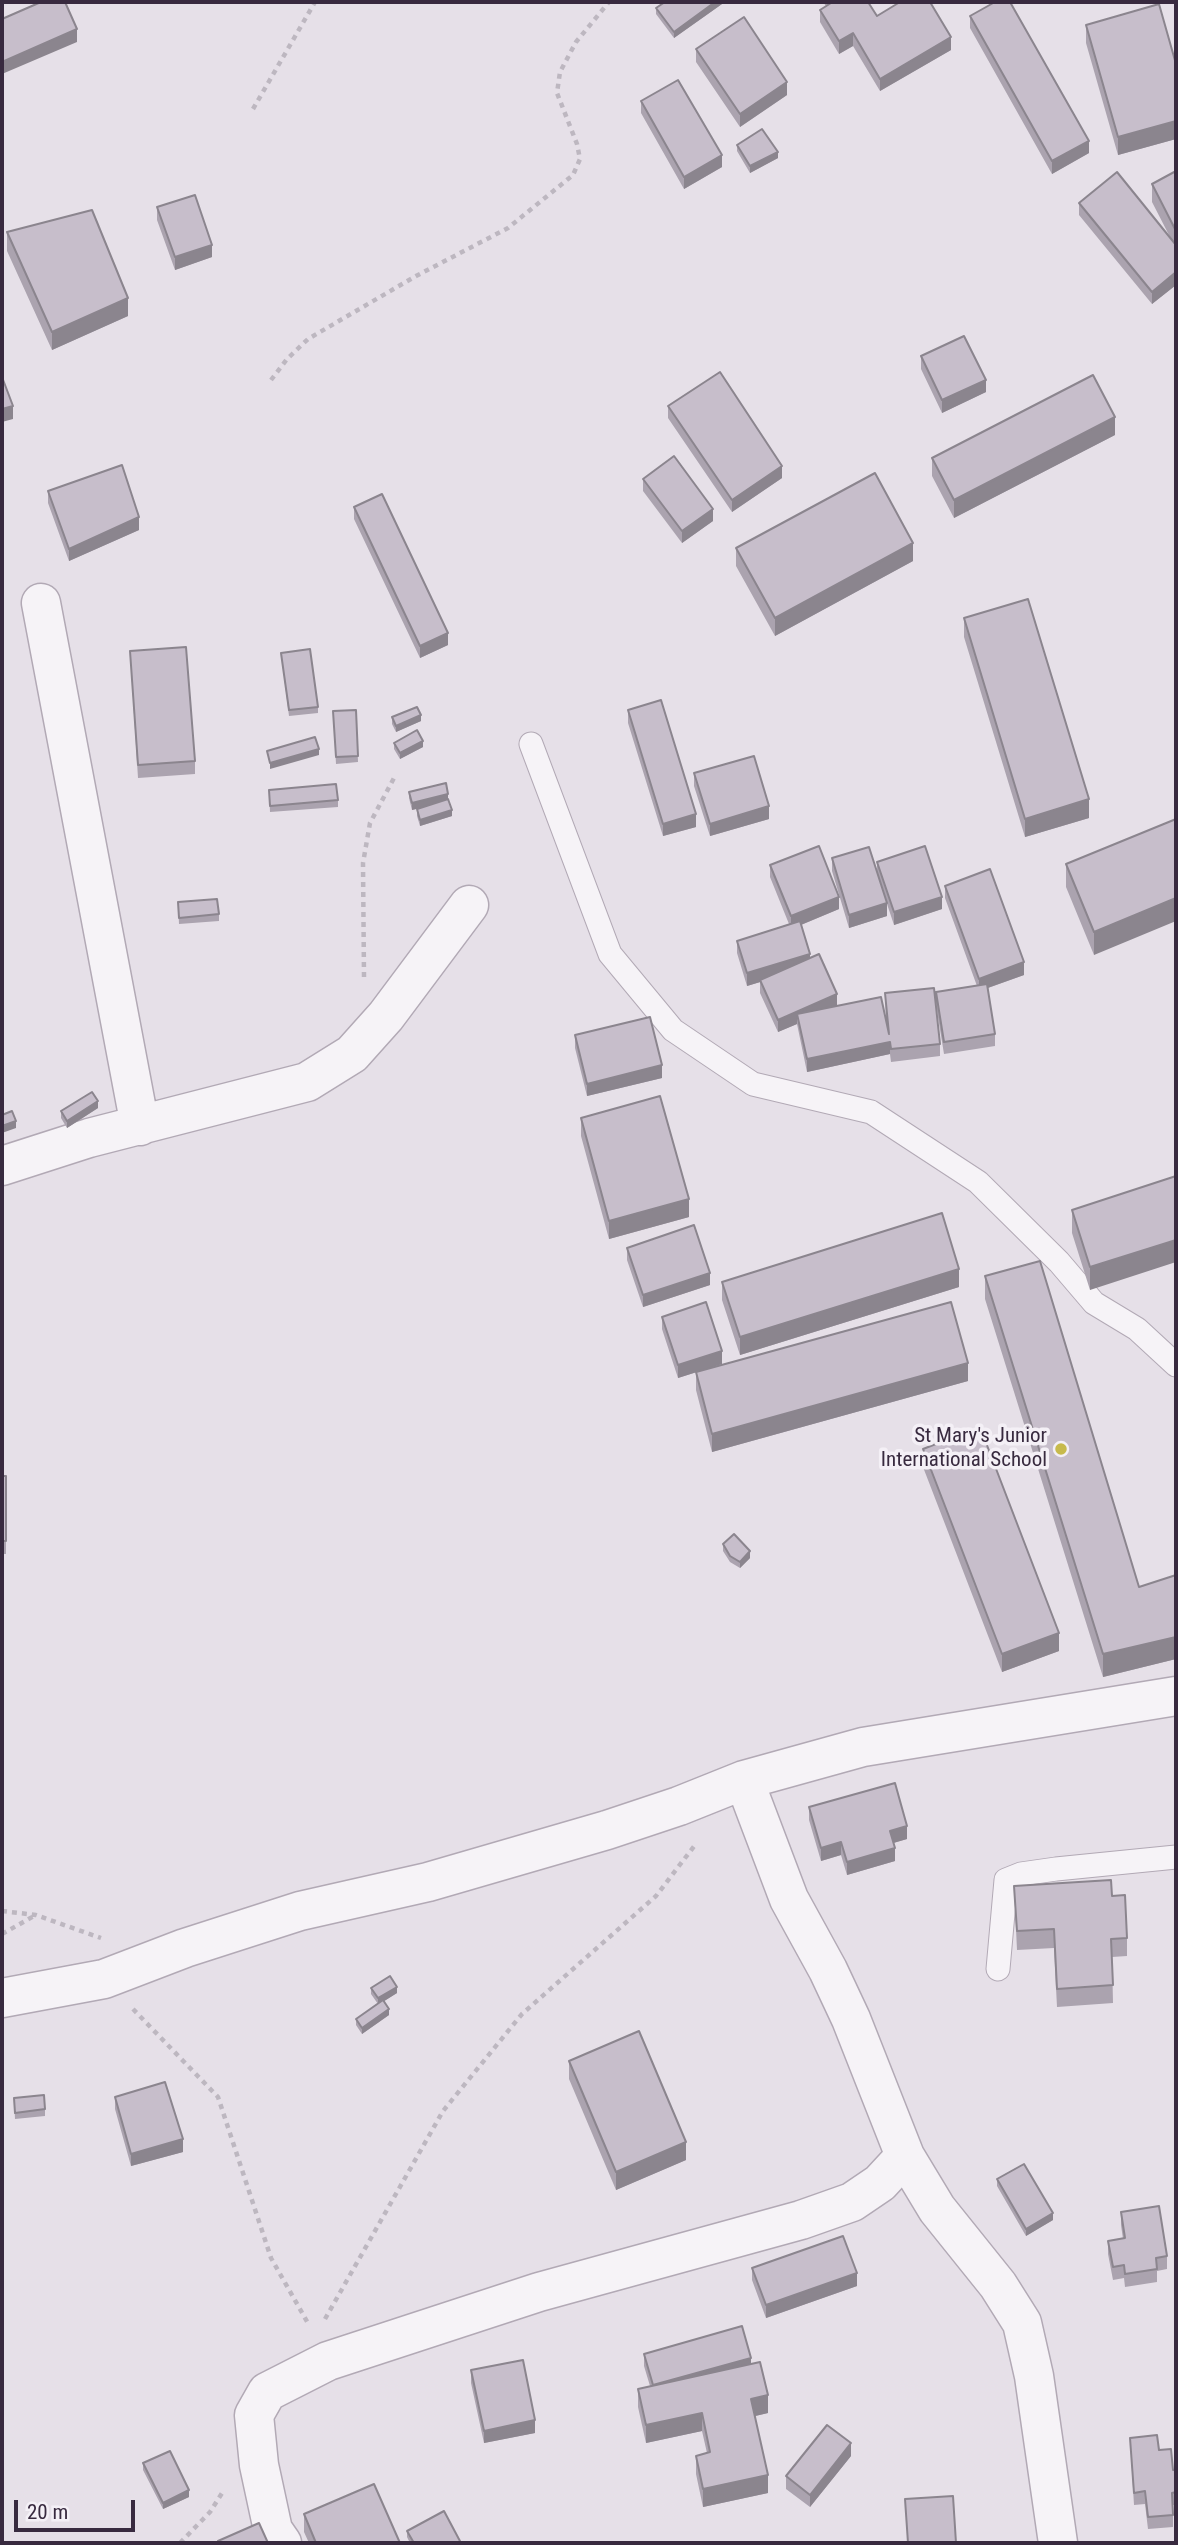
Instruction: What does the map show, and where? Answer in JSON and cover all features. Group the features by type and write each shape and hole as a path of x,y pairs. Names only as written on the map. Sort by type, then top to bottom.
{"street":[{"path":"41,603 140,1126"},
{"path":"2,1166 89,1138 307,1082 331,1069 352,1054 386,1016 469,905"},
{"path":"2,1998 104,1979 185,1948 300,1911 428,1882 679,1806 744,1780 863,1746 1176,1696"},
{"path":"744,1780 789,1899 851,2019 905,2157 937,2209 998,2285 1022,2323 1034,2376 1058,2543"},
{"path":"282,2543 273,2530 259,2465 254,2415 267,2392 323,2347 539,2292 802,2220 852,2202 880,2183 905,2157"}],"lane":[{"path":"531,744 610,954 673,1030 753,1084 871,1112 978,1182 1059,1262 1094,1303 1138,1329 1176,1366"},
{"path":"998,1969 1006,1880 1021,1874 1176,1857"}],"path":[{"path":"253,109 315,2"},
{"path":"271,380 287,359 308,339 416,276 508,228 573,175 580,159 577,144 557,93 560,72 576,42 609,2"},
{"path":"364,978 363,863 370,823 394,778"},
{"path":"104,1979 218,2096 271,2258 323,2347 443,2111 522,2014 656,1896 696,1843"},
{"path":"2,1911 36,1915 105,1939"},
{"path":"2,1934 36,1915"}],"building":[{"path":"41,2 65,2 77,29 2,62 2,19"},
{"path":"665,2 715,2 674,32 656,8"},
{"path":"831,2 868,2 877,16 900,2 930,2 951,37 880,79 853,33 839,41 820,10"},
{"path":"995,2 1010,2 1089,141 1052,161 970,16"},
{"path":"1159,4 1176,64 1176,121 1118,137 1086,25"},
{"path":"744,17 787,82 740,114 696,49"},
{"path":"678,80 722,155 684,177 641,101"},
{"path":"762,129 778,152 750,166 737,145"},
{"path":"1176,171 1176,231 1152,184"},
{"path":"1117,172 1176,245 1176,272 1152,292 1079,203"},
{"path":"195,195 212,245 175,257 157,207"},
{"path":"92,210 128,298 52,332 7,232"},
{"path":"964,336 986,380 942,400 921,356"},
{"path":"720,372 782,466 732,500 668,406"},
{"path":"1093,375 1115,417 954,500 932,458"},
{"path":"2,377 13,406 2,409"},
{"path":"674,456 713,509 682,531 643,479"},
{"path":"122,465 139,517 69,549 48,491"},
{"path":"875,473 913,543 775,618 736,548"},
{"path":"382,494 448,633 420,646 354,507"},
{"path":"1028,599 1089,799 1025,819 964,618"},
{"path":"186,647 195,761 138,765 130,651"},
{"path":"310,649 318,707 289,710 281,653"},
{"path":"661,700 696,814 663,824 628,710"},
{"path":"417,707 421,715 396,726 392,717"},
{"path":"356,710 358,756 336,757 333,711"},
{"path":"417,730 423,741 400,753 394,743"},
{"path":"315,737 319,749 270,763 267,751"},
{"path":"754,756 769,806 710,824 694,773"},
{"path":"446,783 448,794 412,803 409,792"},
{"path":"336,784 338,800 270,806 269,790"},
{"path":"448,799 452,810 420,820 417,809"},
{"path":"1176,819 1176,898 1094,932 1066,864"},
{"path":"819,846 839,897 791,916 770,865"},
{"path":"925,846 942,897 894,912 877,862"},
{"path":"869,847 887,903 849,915 832,858"},
{"path":"990,869 1024,962 979,979 945,886"},
{"path":"217,899 219,914 179,918 178,902"},
{"path":"800,921 810,954 747,973 737,941"},
{"path":"819,954 837,994 778,1020 760,980"},
{"path":"987,984 995,1034 944,1042 936,992"},
{"path":"934,988 940,1044 891,1049 890,1042 807,1059 797,1014 881,997 889,1034 885,993"},
{"path":"650,1017 662,1065 587,1084 575,1035"},
{"path":"92,1092 98,1101 67,1121 61,1111"},
{"path":"660,1096 689,1199 609,1221 581,1118"},
{"path":"12,1111 16,1121 2,1126 2,1115"},
{"path":"1176,1176 1176,1240 1090,1267 1072,1210"},
{"path":"942,1213 959,1269 740,1337 722,1282"},
{"path":"694,1225 710,1273 643,1295 627,1248"},
{"name":"St Mary's Junior International School","path":"1040,1261 1139,1587 1176,1575 1176,1637 1103,1654 985,1276"},
{"path":"706,1302 722,1351 678,1365 662,1317"},
{"path":"951,1302 968,1363 712,1434 696,1372"},
{"path":"980,1427 1059,1633 1002,1654 923,1449"},
{"path":"2,1476 6,1476 6,1541 2,1541"},
{"path":"734,1534 750,1551 740,1562 730,1556 723,1544"},
{"path":"895,1783 907,1826 890,1831 895,1848 847,1862 841,1842 821,1848 809,1807"},
{"path":"1111,1880 1112,1896 1125,1895 1127,1938 1111,1939 1113,1985 1057,1989 1054,1929 1017,1931 1014,1886"},
{"path":"390,1976 397,1987 378,1998 371,1988"},
{"path":"383,2000 389,2009 362,2028 356,2019"},
{"path":"639,2031 686,2142 616,2172 569,2061"},
{"path":"165,2082 183,2139 131,2154 115,2097"},
{"path":"44,2095 45,2109 15,2113 14,2098"},
{"path":"1024,2164 1053,2213 1026,2229 997,2179"},
{"path":"1159,2206 1167,2256 1156,2258 1157,2269 1125,2274 1124,2265 1113,2267 1108,2241 1125,2238 1121,2212"},
{"path":"843,2236 857,2273 766,2305 752,2268"},
{"path":"742,2326 751,2358 653,2385 644,2354"},
{"path":"523,2360 535,2420 484,2431 471,2370"},
{"path":"760,2362 768,2395 751,2399 768,2475 703,2489 696,2456 710,2452 702,2413 646,2425 638,2389"},
{"path":"827,2425 851,2443 810,2495 786,2476"},
{"path":"1157,2435 1159,2450 1171,2449 1173,2470 1176,2470 1176,2492 1172,2493 1173,2515 1148,2517 1145,2491 1134,2493 1130,2438"},
{"path":"170,2451 189,2490 163,2503 143,2463"},
{"path":"374,2484 400,2543 316,2543 304,2514"},
{"path":"953,2496 956,2543 908,2543 905,2499"},
{"path":"444,2511 461,2543 414,2543 407,2531"},
{"path":"259,2523 268,2543 218,2541"}],"place":[{"name":"St Mary's Junior International School","path":"1061,1449"}]}
